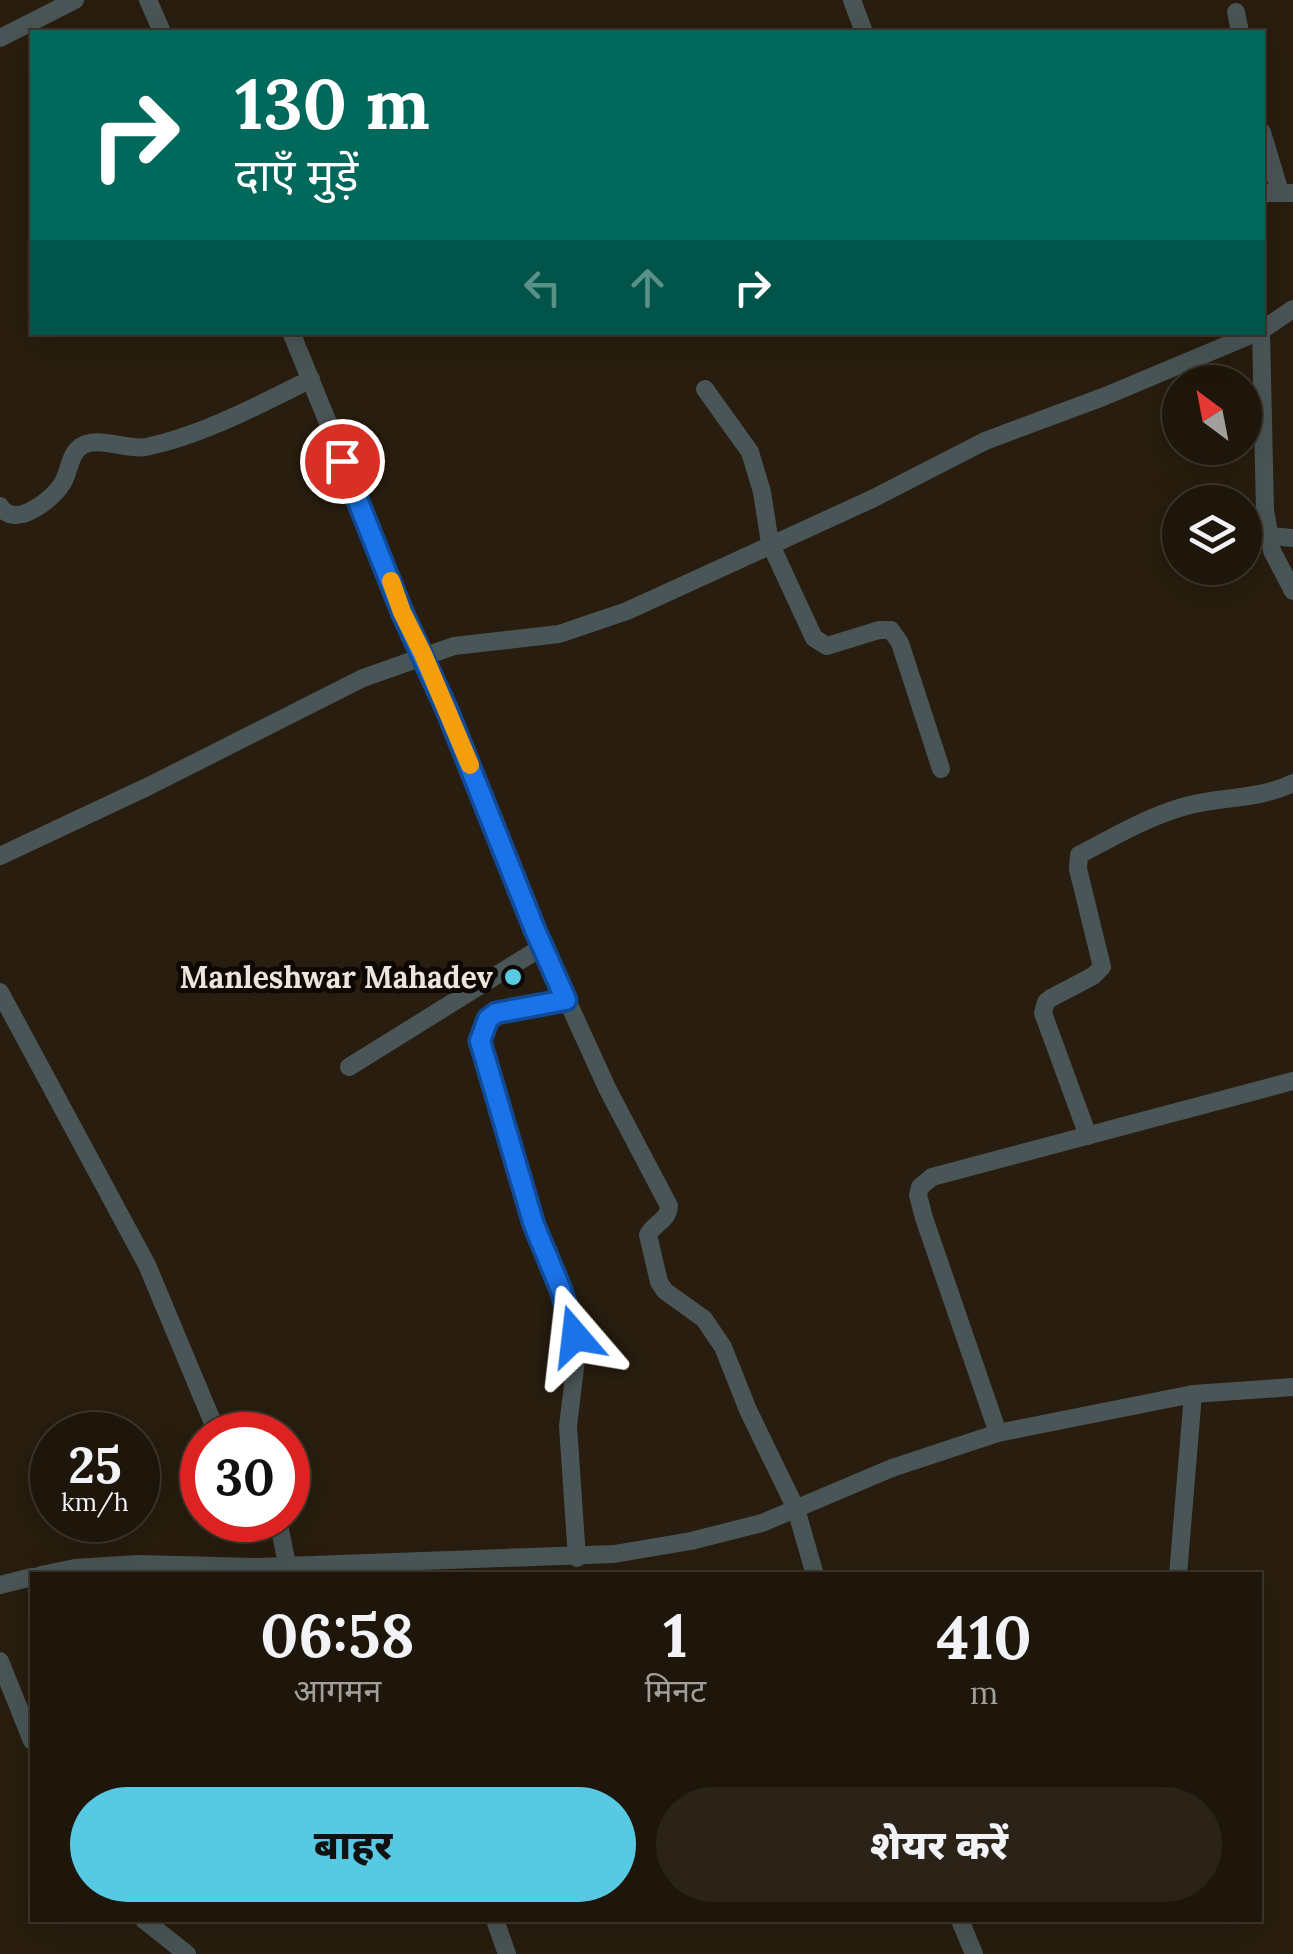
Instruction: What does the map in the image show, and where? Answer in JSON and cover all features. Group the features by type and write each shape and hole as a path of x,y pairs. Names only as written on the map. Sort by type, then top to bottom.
{"street":[{"path":"0,38 75,0"},
{"path":"148,0 161,30"},
{"path":"852,0 863,30"},
{"path":"1236,12 1240,30"},
{"path":"1265,143 1278,192"},
{"path":"1265,329 1293,309"},
{"path":"291,335 542,947 608,1090 669,1206 665,1218 648,1235 659,1282 715,1333 796,1509 814,1572"},
{"path":"0,856 150,786 331,693 423,654 454,646 559,634 591,624 872,498 985,441 1103,398 1254,335"},
{"path":"1261,335 1265,510 1272,551 1293,591"},
{"path":"0,506 4,514 21,515 46,500 59,490 77,449 87,444 98,442 125,448 158,444 258,406 311,380"},
{"path":"705,389 743,438 758,470 770,544 807,626 820,644 838,643 886,628 896,635 940,769"},
{"path":"1270,536 1293,538"},
{"path":"1088,1136 1043,1014 1051,998 1093,976 1102,967 1077,862 1079,855 1172,810 1200,802 1265,795 1293,783"},
{"path":"350,1067 542,947"},
{"path":"0,992 146,1265 208,1412"},
{"path":"566,1000 496,1013 488,1019 480,1041 534,1225 575,1336 568,1426 576,1558"},
{"path":"998,1433 924,1218 918,1195 920,1187 932,1177 1293,1081"},
{"path":"56,1572 138,1564 260,1571 286,1564 576,1558 690,1542 762,1523 892,1468 998,1433 1193,1394 1293,1387"},
{"path":"1178,1572 1193,1394"},
{"path":"282,1542 286,1564"},
{"path":"0,1584 30,1577"},
{"path":"0,1661 30,1736"},
{"path":"147,1922 187,1954"},
{"path":"496,1922 507,1954"},
{"path":"961,1922 974,1954"}],"slow traffic":[{"path":"391,581 470,765"}],"place":[{"name":"Manleshwar Mahadev","path":"513,977"}],"route":[{"path":"342,461 566,1000 496,1013 482,1029 480,1041 534,1225 575,1336"}]}
